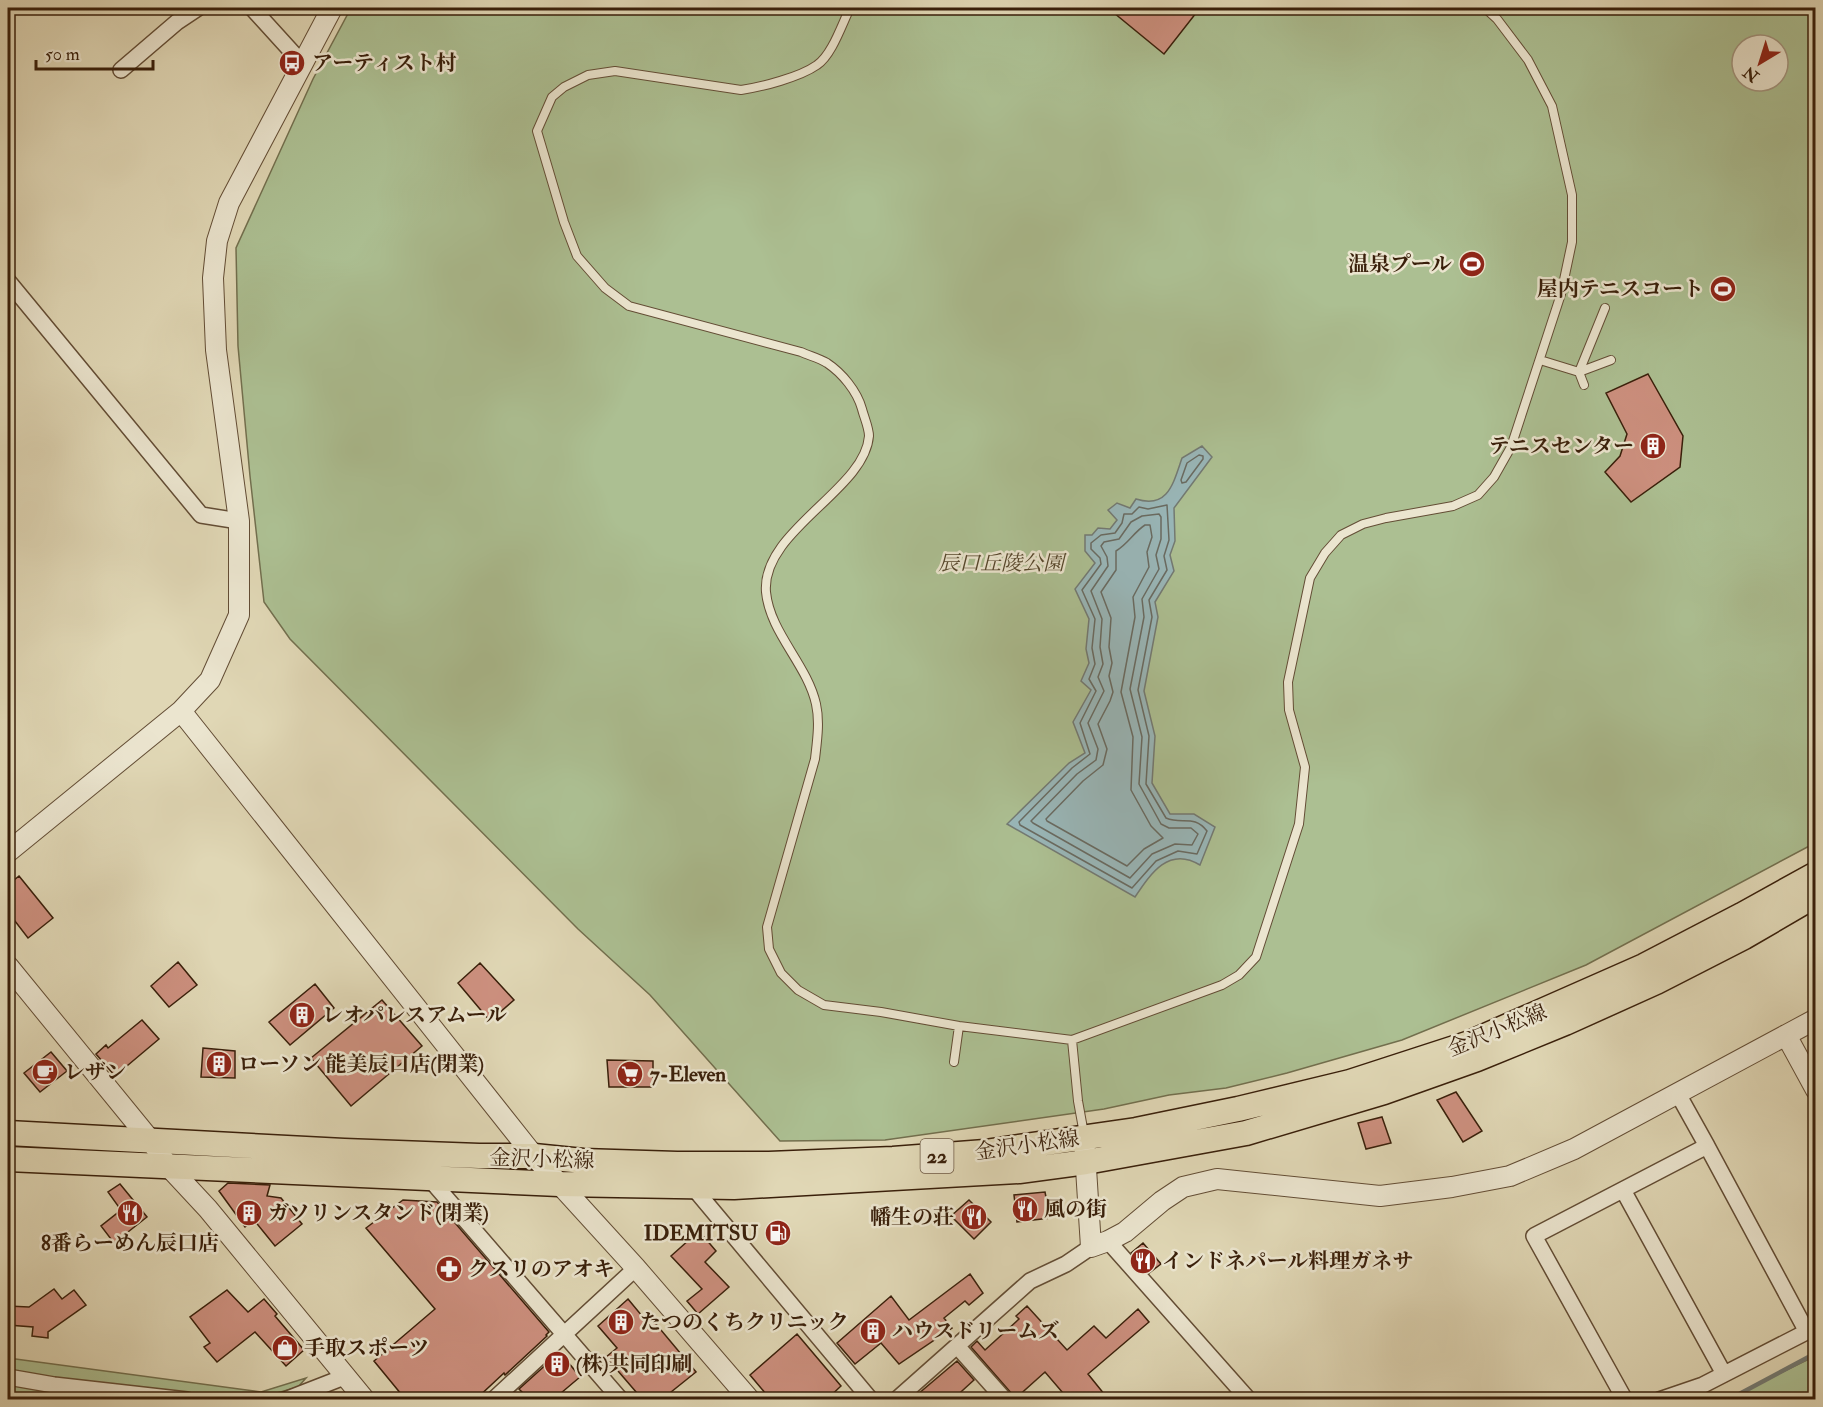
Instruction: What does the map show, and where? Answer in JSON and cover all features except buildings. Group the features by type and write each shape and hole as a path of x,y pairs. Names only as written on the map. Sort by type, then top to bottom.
{"main road":[{"name":"金沢小松線","path":"8,1133 344,1151 534,1156 584,1161 769,1164 893,1159 985,1152 1136,1130 1283,1099 1350,1082 1467,1044 1644,966 1815,874"},
{"name":"金沢小松線","path":"8,1160 559,1184 734,1187 1019,1171 1086,1162 1246,1133 1384,1092 1476,1059 1565,1023 1656,982 1744,937 1815,895"}],"street":[{"path":"122,70 177,22 198,8"},
{"path":"252,8 302,63"},
{"path":"8,852 181,711 210,680 239,615 239,521 216,350 213,278 217,241 229,203 332,8"},
{"path":"8,282 201,515 239,521"},
{"path":"181,711 534,1156 636,1268 750,1400"},
{"path":"8,966 151,1141 168,1166 208,1209 364,1400"},
{"path":"896,1400 1030,1281 1125,1232 1162,1201 1183,1187 1217,1179 1380,1196 1452,1187 1510,1176 1574,1149 1815,1019"},
{"path":"1786,1035 1815,1090"},
{"path":"1659,1400 1703,1385 1811,1329 1678,1094"},
{"path":"1084,1137 1100,1244 1249,1400"},
{"path":"1625,1400 1534,1236 1707,1146"},
{"path":"429,1178 621,1400"},
{"path":"692,1186 871,1400"},
{"path":"1623,1190 1724,1374"},
{"path":"493,1400 636,1268"},
{"path":"957,1346 1005,1400"},
{"path":"8,1377 54,1385 187,1400"},
{"path":"285,1400 344,1377"}],"lane":[{"path":"850,8 833,44 818,64 798,73 762,87 741,90 615,71 588,75 564,87 552,97 537,131 564,222 573,240 577,256 605,288 629,306 801,352 827,363 849,382 861,405 869,435 865,450 853,471 783,544 768,573 766,592 772,615 805,677 816,704 818,733 814,759 767,927 769,949 781,973 798,990 824,1005 881,1012 959,1026 1072,1040 1222,985 1239,975 1256,957 1299,824 1305,767 1288,710 1288,682 1310,578 1325,553 1341,535 1363,524 1452,506 1478,495 1494,477 1511,447 1561,294 1572,242 1572,195 1552,106 1528,60 1497,19 1485,8"},
{"path":"1584,386 1579,372 1605,308"},
{"path":"1540,360 1579,372 1611,360"},
{"path":"954,1062 959,1026"},
{"path":"1072,1040 1084,1137"}],"green space":[{"name":"辰口丘陵公園","path":"351,8 1815,8 1815,843 1586,965 1402,1040 1226,1088 1169,1095 1104,1109 885,1140 780,1141 650,995 578,929 290,639 264,602 238,346 236,248 313,79"},
{"path":"8,1358 261,1392 306,1378 298,1387 252,1400 8,1373"},
{"path":"1809,1359 1815,1367 1815,1399 1720,1399 1733,1396"},
{"path":"8,1385 43,1389 41,1399 8,1400"}],"water":[{"path":"1202,446 1212,457 1174,508 1175,541 1170,555 1174,571 1155,602 1158,617 1144,691 1155,736 1152,783 1170,814 1194,814 1215,827 1200,865 1189,860 1170,860 1154,871 1135,897 1007,824 1069,763 1085,753 1073,722 1091,690 1081,681 1089,663 1086,649 1089,619 1075,589 1095,563 1085,551 1085,535 1092,535 1098,528 1110,529 1117,520 1108,510 1117,503 1130,508 1136,499 1147,501 1162,497 1172,485 1182,458"}],"waterway":[{"path":"1728,1400 1816,1353"}],"place":[{"name":"アーティスト村","path":"292,63"},
{"name":"温泉プール","path":"1472,264"},
{"name":"屋内テニスコート","path":"1723,289"},
{"name":"テニスセンター","path":"1653,446"},
{"name":"レオパレスアムール","path":"302,1015"},
{"name":"ローソン 能美辰口店(閉業)","path":"219,1064"},
{"name":"レザン","path":"45,1072"},
{"name":"7-Eleven","path":"630,1074"},
{"name":"風の街","path":"1025,1209"},
{"name":"8番らーめん辰口店","path":"130,1213"},
{"name":"ガソリンスタンド(閉業)","path":"249,1213"},
{"name":"幡生の荘","path":"974,1217"},
{"name":"IDEMITSU","path":"778,1233"},
{"name":"インドネパール料理ガネサ","path":"1143,1261"},
{"name":"クスリのアオキ","path":"449,1269"},
{"name":"たつのくちクリニック","path":"621,1322"},
{"name":"ハウスドリームズ","path":"873,1331"},
{"name":"手取スポーツ","path":"285,1348"},
{"name":"(株)共同印刷","path":"557,1364"}]}
